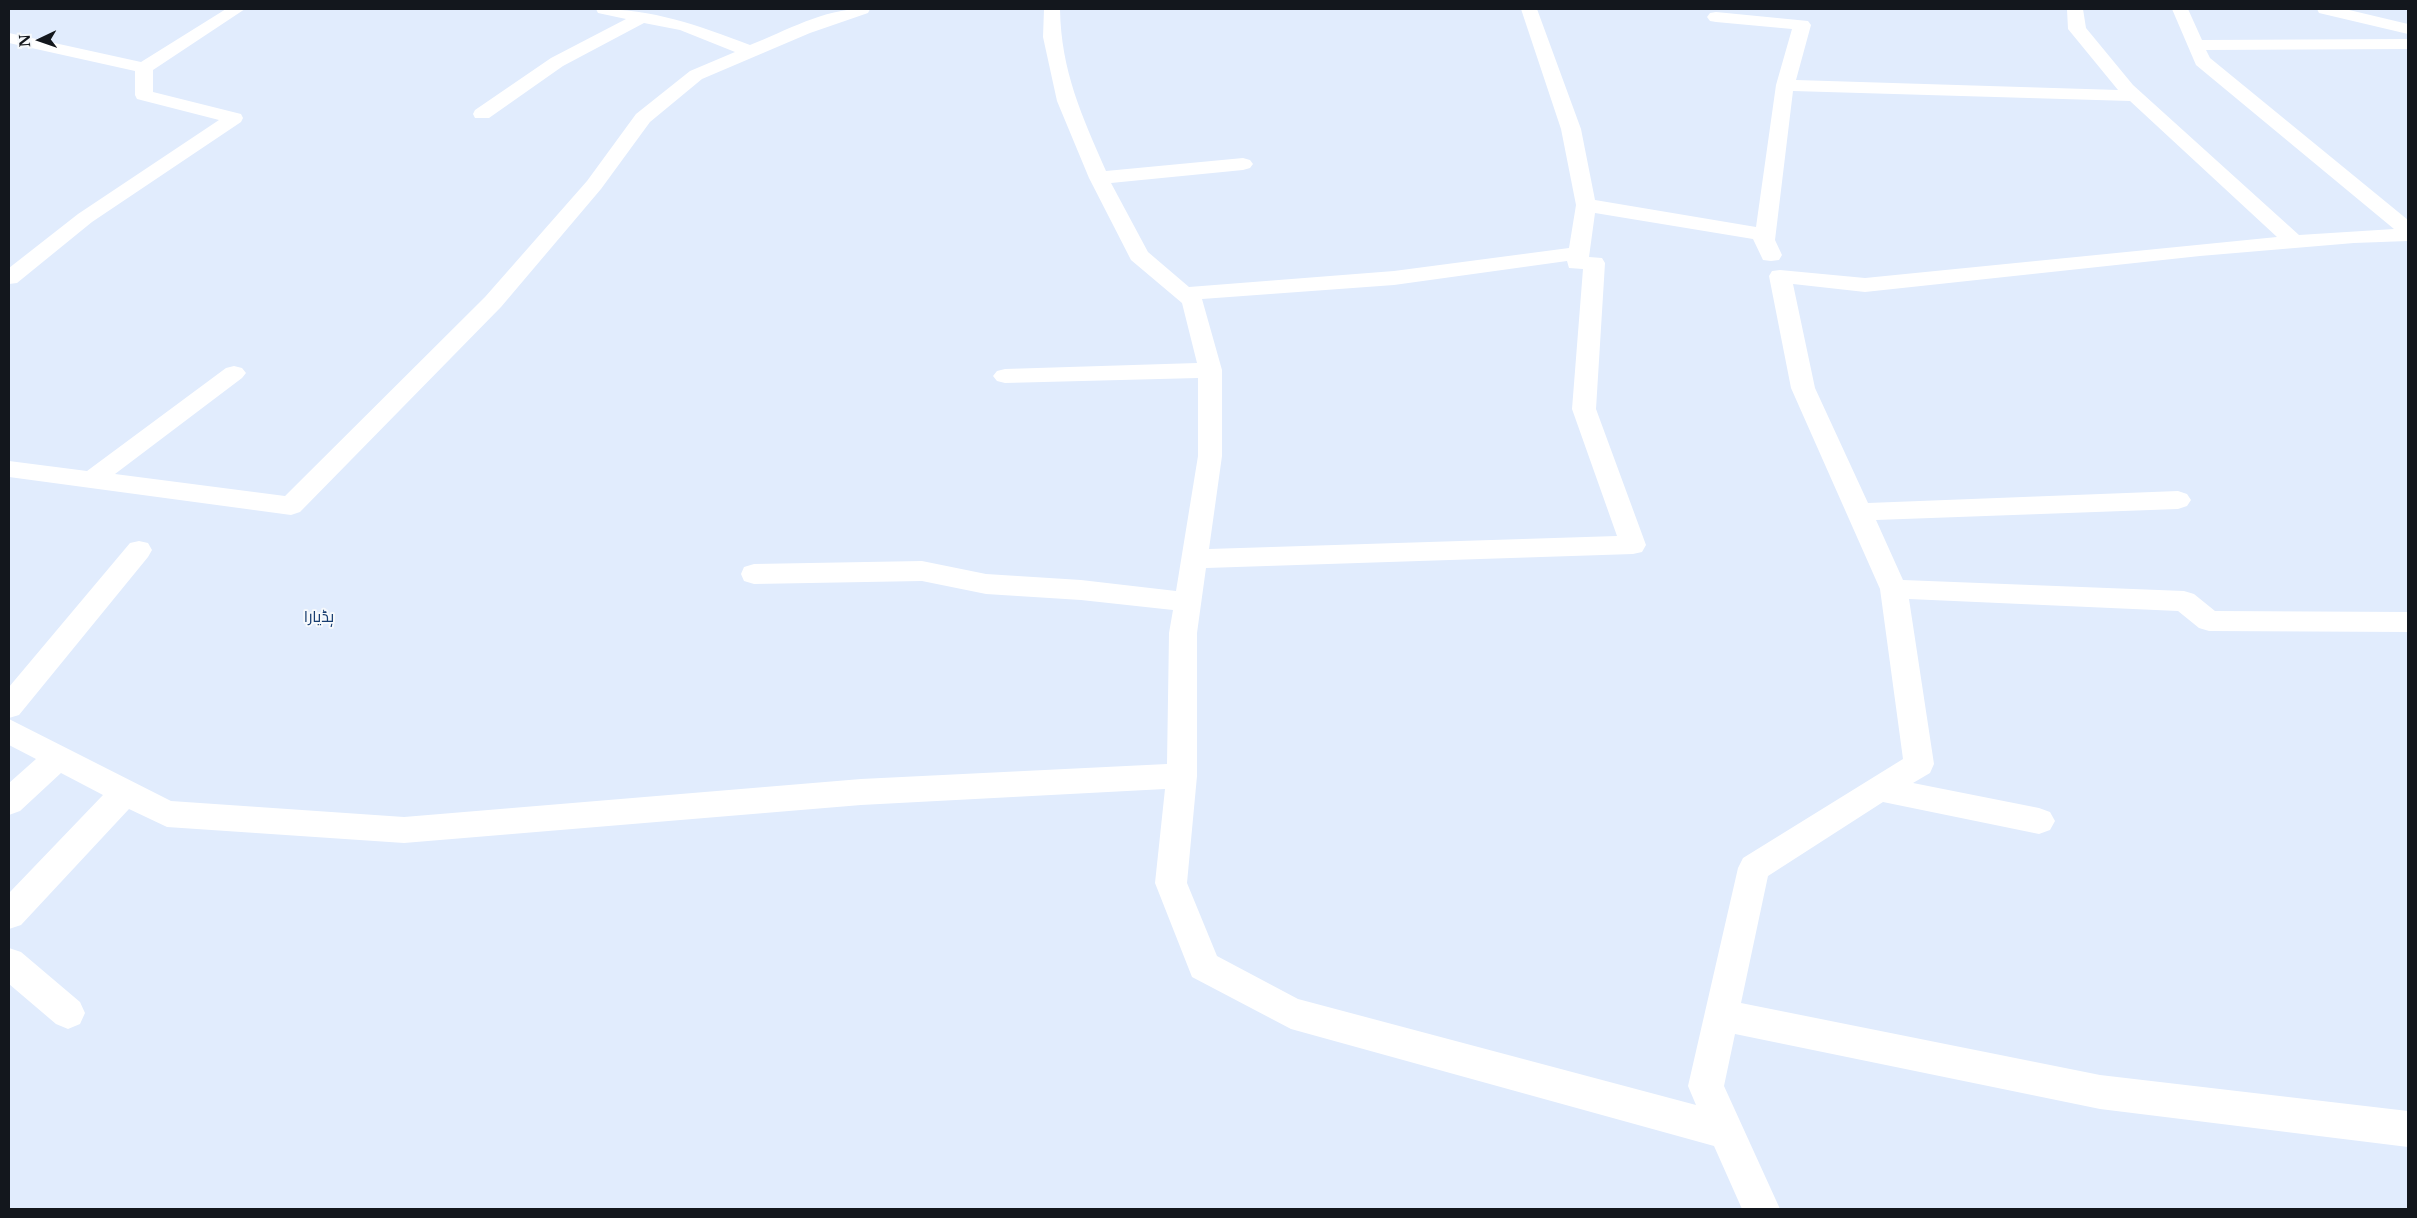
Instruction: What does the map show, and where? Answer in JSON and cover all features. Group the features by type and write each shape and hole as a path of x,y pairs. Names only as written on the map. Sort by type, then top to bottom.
{"street":[{"path":"9,38 144,68 236,9"},
{"path":"604,9 685,26 750,52"},
{"path":"9,469 291,506 493,302 594,185 643,118 696,75 804,29 862,9"},
{"path":"1052,9 1052,37 1066,101 1099,178 1138,255 1192,301 1210,370 1210,456 1183,633 1182,776 1171,883 1204,966 1291,1013 1726,1131"},
{"path":"1194,559 1633,545 1584,409 1594,263 1577,263 1586,205 1571,129 1529,9"},
{"path":"2075,9 2076,28 2136,96 2294,242"},
{"path":"2180,9 2202,61 2408,230"},
{"path":"2325,9 2408,29"},
{"path":"482,114 557,62 642,17"},
{"path":"1716,17 1802,26 1785,85 1764,241"},
{"path":"2195,45 2408,44"},
{"path":"9,278 85,218 234,118 144,95 144,68"},
{"path":"1785,85 2136,96"},
{"path":"1099,178 1243,164"},
{"path":"1586,205 1761,234 1780,276 1803,388 1894,589 1919,764 1754,868 1706,1086 1761,1209"},
{"path":"1780,276 1865,285 2294,242 2408,235"},
{"path":"1184,294 1394,278 1579,253"},
{"path":"1005,376 1210,370"},
{"path":"91,480 234,373"},
{"path":"1859,512 2178,500"},
{"path":"9,707 139,550"},
{"path":"754,574 922,571 986,584 1081,590 1187,602"},
{"path":"1894,589 2184,600 2208,622 2408,622"},
{"path":"9,731 167,814 404,830 861,792 1182,776"},
{"path":"9,802 58,757"},
{"path":"1879,789 2039,821"},
{"path":"9,915 124,793"},
{"path":"9,963 68,1013"},
{"path":"1722,1015 2100,1092 2408,1129"}],"district":[{"name":"ہڈیارا","path":"319,617"}]}
